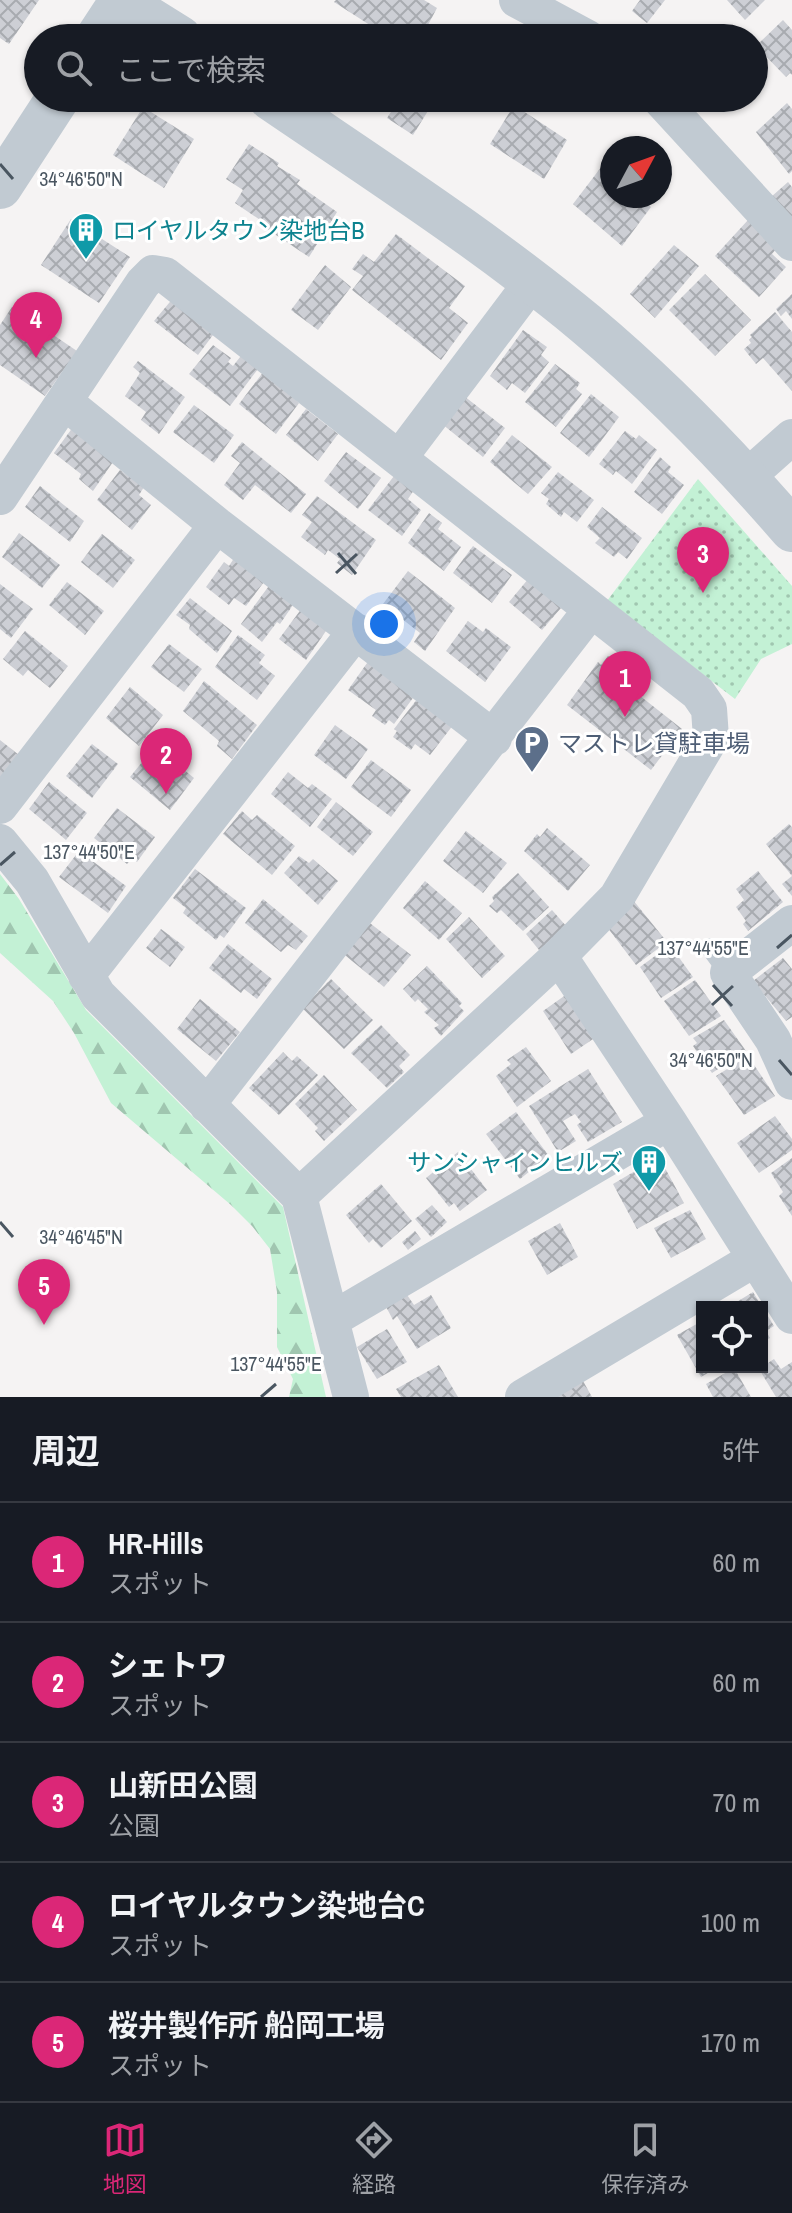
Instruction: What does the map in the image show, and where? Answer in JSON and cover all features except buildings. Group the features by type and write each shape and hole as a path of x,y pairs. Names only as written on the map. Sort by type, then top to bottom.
{"street":[{"path":"106,24 122,0 159,24"},
{"path":"517,0 562,24"},
{"path":"3,175 48,112"},
{"path":"291,112 468,232 596,334 747,477 792,530"},
{"path":"672,112 792,243"},
{"path":"0,497 143,283 153,273 157,274 170,278 400,457 704,699 709,709 711,738 617,897 559,956 299,1196"},
{"path":"400,457 532,282"},
{"path":"65,402 217,525 494,738"},
{"path":"747,477 792,437"},
{"path":"0,806 217,525"},
{"path":"207,1105 591,610"},
{"path":"86,976 356,631"},
{"path":"0,842 32,881 98,995 299,1196 351,1397"},
{"path":"792,923 719,960 773,1040 792,1082"},
{"path":"559,956 792,1316"},
{"path":"331,1320 669,1122"},
{"path":"523,1397 755,1259"}],"green space":[{"path":"698,479 792,586 792,644 761,659 735,699 607,601"},
{"path":"0,874 19,899 86,1010 283,1207 326,1397 289,1397 293,1379 277,1347 277,1292 270,1249 231,1205 111,1103 74,1033 53,1001 0,953"}],"place":[{"name":"ロイヤルタウン染地台B","path":"86,261"},
{"name":"ロイヤルタウン染地台C","path":"36,358"},
{"name":"山新田公園","path":"703,593"},
{"name":"HR-Hills","path":"625,717"},
{"name":"マストレ貸駐車場","path":"532,774"},
{"name":"シェトワ","path":"166,794"},
{"name":"サンシャインヒルズ","path":"649,1193"},
{"name":"桜井製作所 船岡工場","path":"44,1325"}]}
